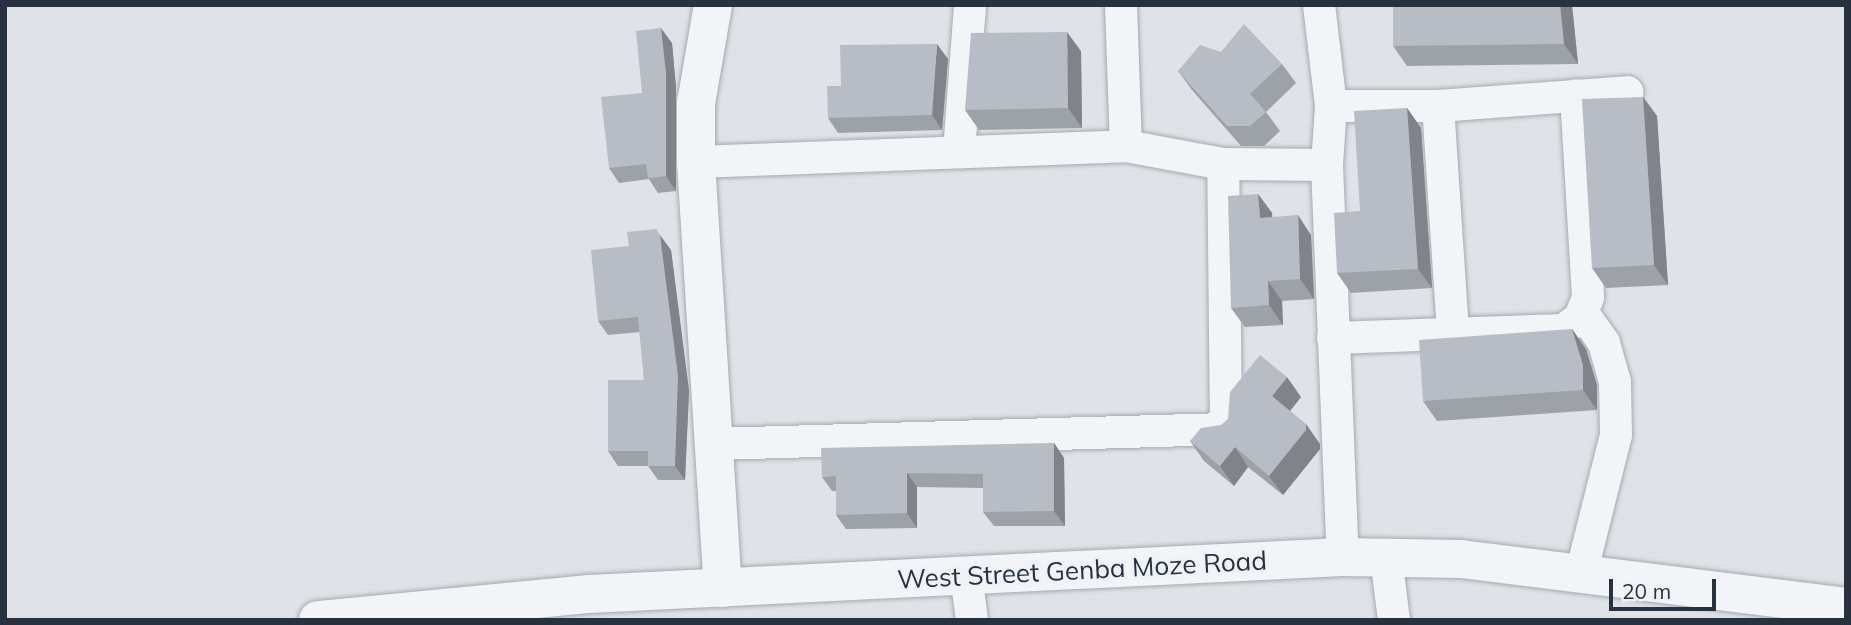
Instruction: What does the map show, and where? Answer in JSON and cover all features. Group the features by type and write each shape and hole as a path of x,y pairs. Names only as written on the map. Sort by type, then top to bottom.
{"street":[{"path":"713,5 696,103 696,162 723,588"},
{"path":"1121,5 1126,146"},
{"path":"1319,5 1331,106 1327,165 1343,556"},
{"path":"959,152 975,6"},
{"path":"1331,106 1438,106 1627,92"},
{"path":"1333,338 1563,330 1582,312 1588,297 1576,95"},
{"path":"1438,106 1453,334"},
{"path":"696,162 1126,146 1223,164 1327,165"},
{"path":"714,444 1226,429 1223,164"},
{"path":"1581,574 1616,435 1615,382 1604,343 1582,312"},
{"name":"West Street Genba Moze Road","path":"317,620 589,594 1343,556 1452,558 1846,607"},
{"path":"1386,557 1394,620"},
{"path":"966,575 972,620"}],"building":[{"path":"1393,5 1560,5 1564,44 1393,46"},
{"path":"1244,24 1282,64 1250,94 1266,112 1250,126 1227,126 1178,71 1200,45 1221,52"},
{"path":"661,28 666,73 666,176 648,178 646,164 609,168 601,97 642,93 636,31"},
{"path":"1067,32 1068,108 965,110 971,33"},
{"path":"937,44 932,115 828,118 827,86 841,86 840,45"},
{"path":"1643,97 1654,265 1592,268 1582,99"},
{"path":"1407,108 1418,269 1337,273 1334,213 1360,211 1354,111"},
{"path":"1258,194 1260,218 1298,215 1300,279 1268,281 1269,305 1231,308 1228,196"},
{"path":"656,229 660,235 678,376 675,466 648,466 648,451 608,451 608,380 644,380 638,317 598,321 591,250 629,246 627,232"},
{"path":"1572,329 1583,365 1583,390 1423,401 1419,340"},
{"path":"1260,355 1287,377 1272,396 1306,424 1306,430 1269,476 1235,447 1220,466 1190,441 1201,428 1221,425 1228,419 1230,392"},
{"path":"1054,443 1054,511 983,512 983,474 907,473 907,513 836,515 836,476 822,477 821,448"}]}
